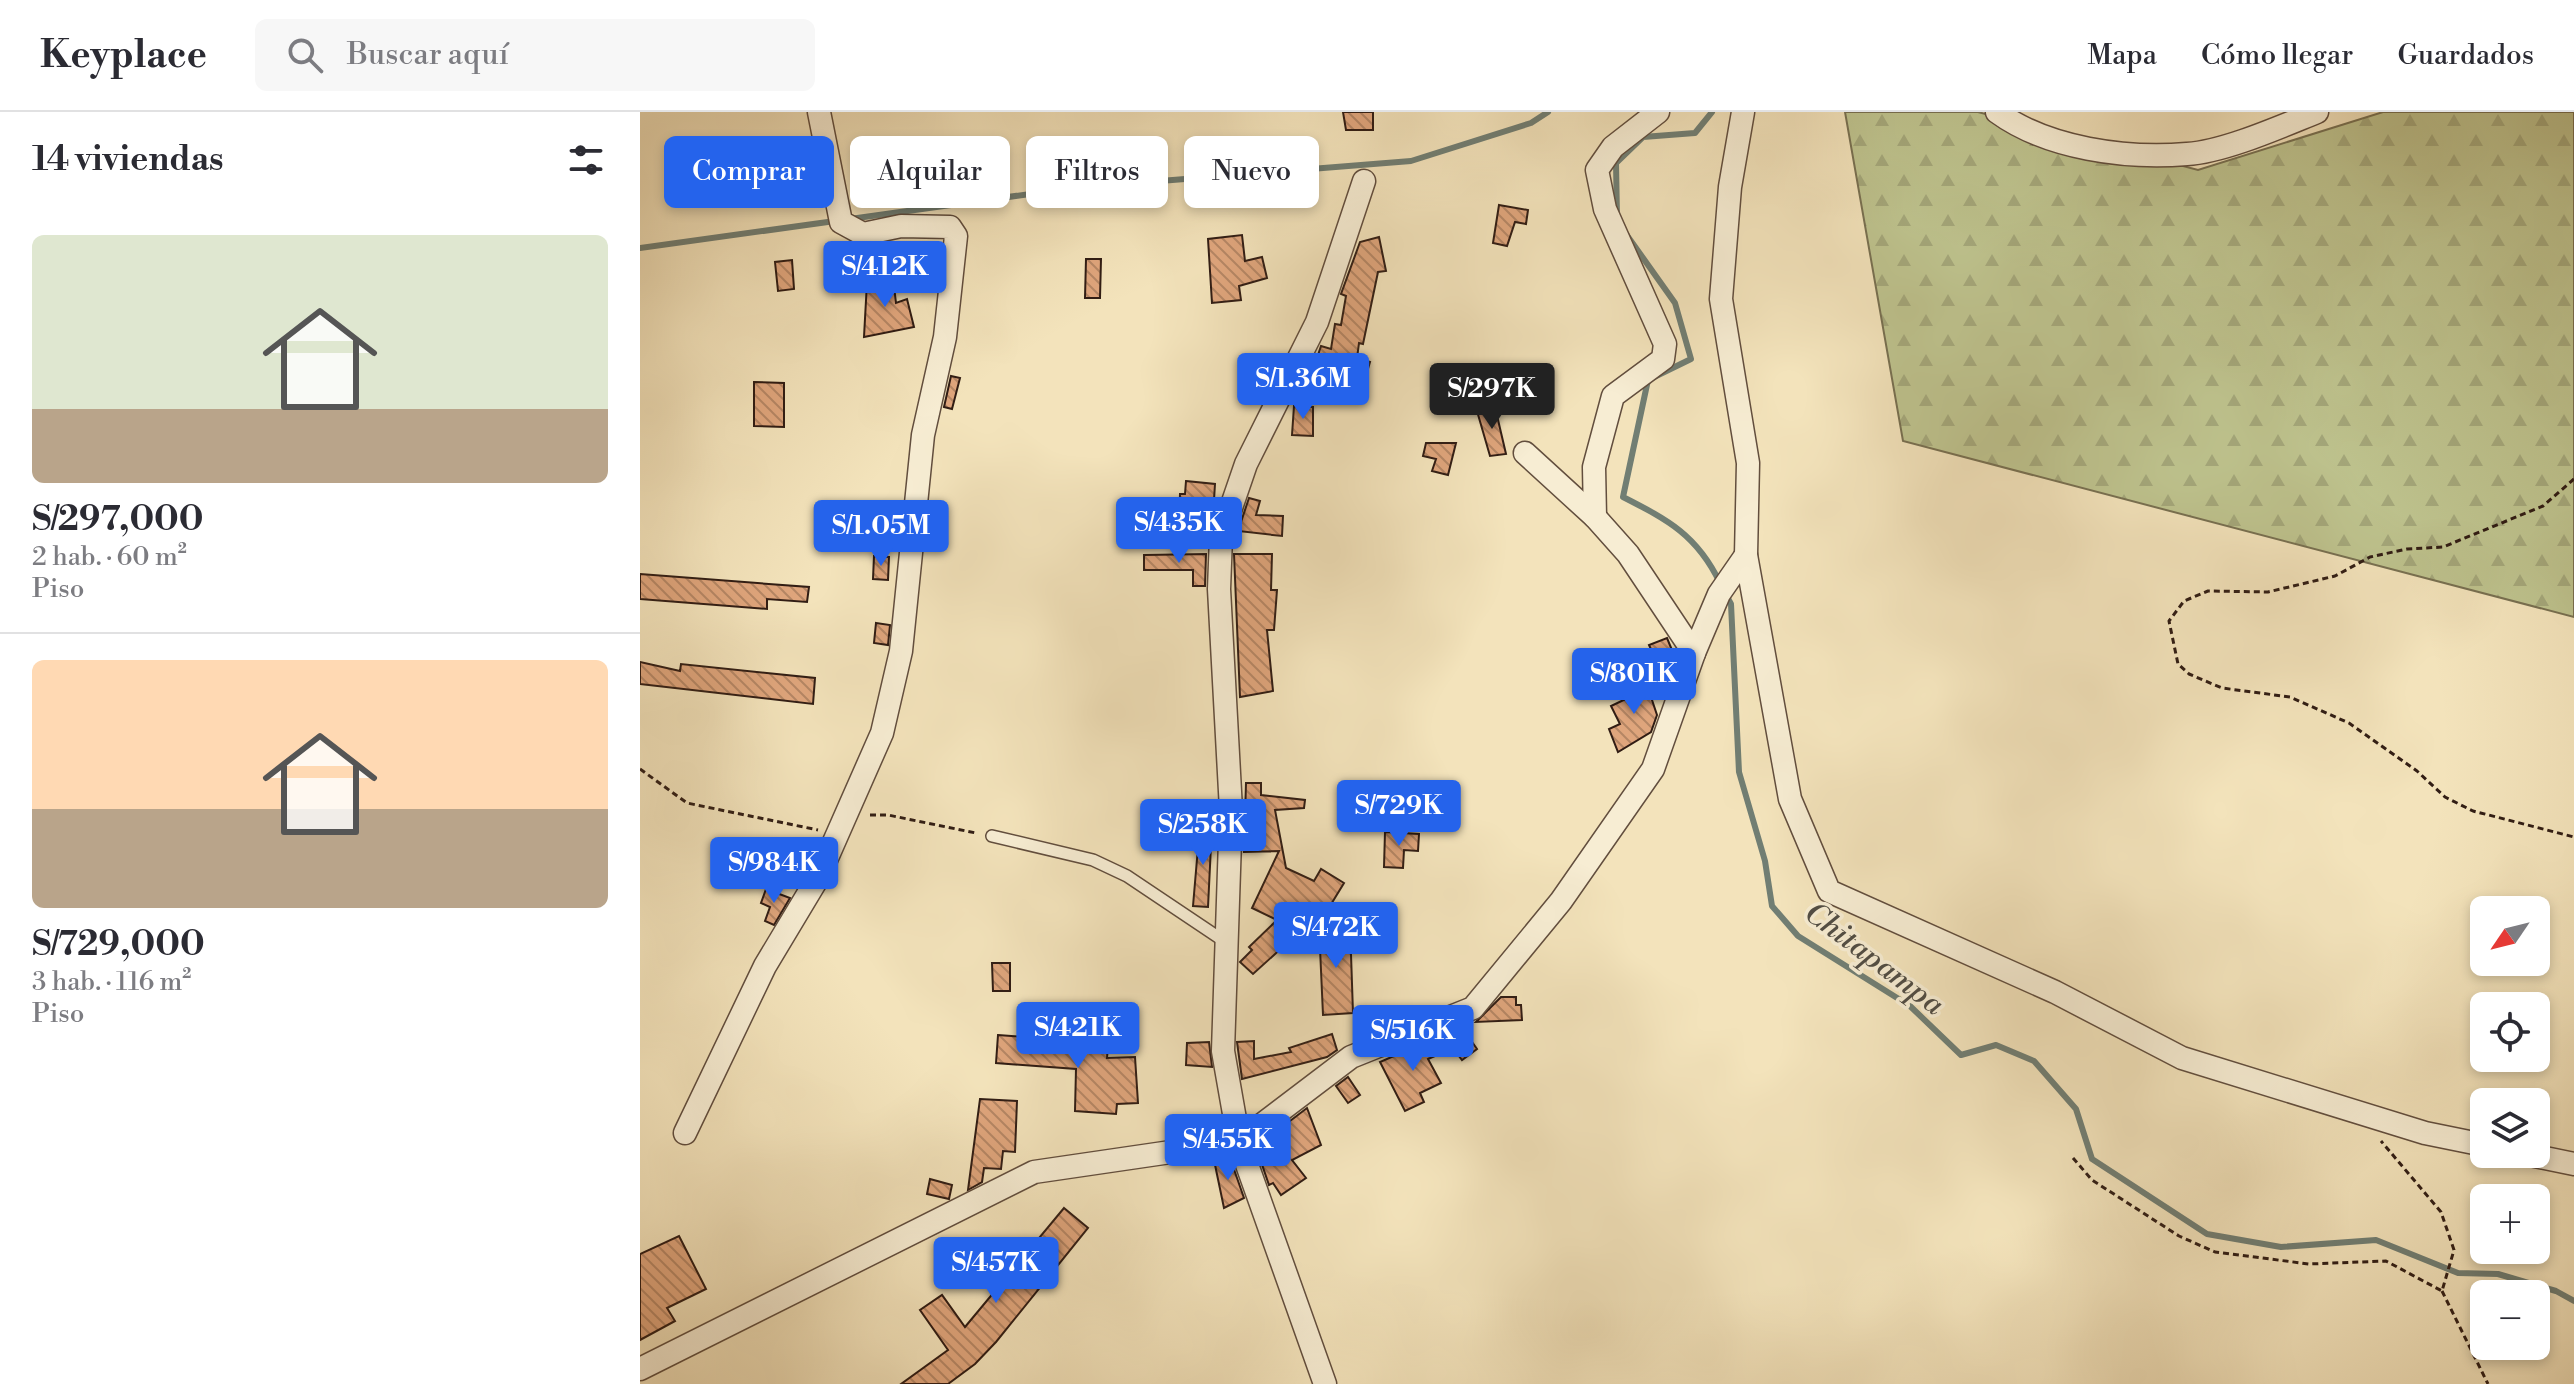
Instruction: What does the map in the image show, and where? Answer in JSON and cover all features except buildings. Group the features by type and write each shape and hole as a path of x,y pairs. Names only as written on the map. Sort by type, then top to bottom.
{"street":[{"path":"685,1133 765,966 819,876 882,733 901,651 923,435 945,337 956,236 950,227 901,226 863,234 841,222 819,112"},
{"path":"1595,517 1594,467 1613,396 1663,359 1665,353 1665,344 1605,209 1597,170 1613,147 1658,112"},
{"path":"1743,112 1730,187 1721,299 1748,463 1741,560 1790,799 1829,891 2055,992 2182,1058 2425,1133 2470,1142"},
{"path":"1997,112 2018,127 2108,153 2190,154 2317,112"},
{"path":"1325,1384 1239,1142 1223,1051 1224,941 1231,810 1219,589 1221,537 1246,464 1317,322 1364,181"},
{"path":"1525,453 1595,517 1628,554 1694,653"},
{"path":"640,1369 1034,1172 1239,1142 1351,1057 1473,1008 1561,901 1653,769 1694,653 1719,594 1741,560"},
{"path":"2550,1159 2574,1164"}],"lane":[{"path":"992,836 1093,860 1127,876 1224,941"}],"path":[{"path":"2574,479 2543,506 2443,547 2407,549 2370,557 2335,576 2268,592 2208,591 2184,601 2169,621 2178,664 2189,674 2222,688 2290,697 2349,723 2417,771 2445,797 2473,811 2574,837"},
{"path":"640,769 687,803 842,824 888,815 992,836"},
{"path":"2380,1141 2441,1212 2454,1250 2442,1291"},
{"path":"2073,1158 2092,1180 2179,1236 2215,1252 2309,1264 2386,1261 2442,1291 2488,1384"}],"green space":[{"path":"1845,112 1978,112 2198,170 2383,112 2574,112 2574,617 1903,441"}],"waterway":[{"path":"850,219 1073,188 1411,161 1531,123 1548,112"},
{"name":"Chitapampa","path":"1617,217 1616,163 1643,137 1695,133 1712,112"},
{"path":"640,248 835,221"},
{"name":"Chitapampa","path":"1626,234 1675,303 1691,359 1648,380 1623,497 1680,531 1701,553 1720,583"},
{"name":"Chitapampa","path":"1725,593 1731,604 1739,772 1765,861 1772,906 1798,936 1910,1006 1961,1055 1996,1045 2034,1061 2076,1109 2092,1159 2207,1234 2281,1247 2376,1240 2458,1273 2498,1274 2556,1291 2574,1301"}]}
